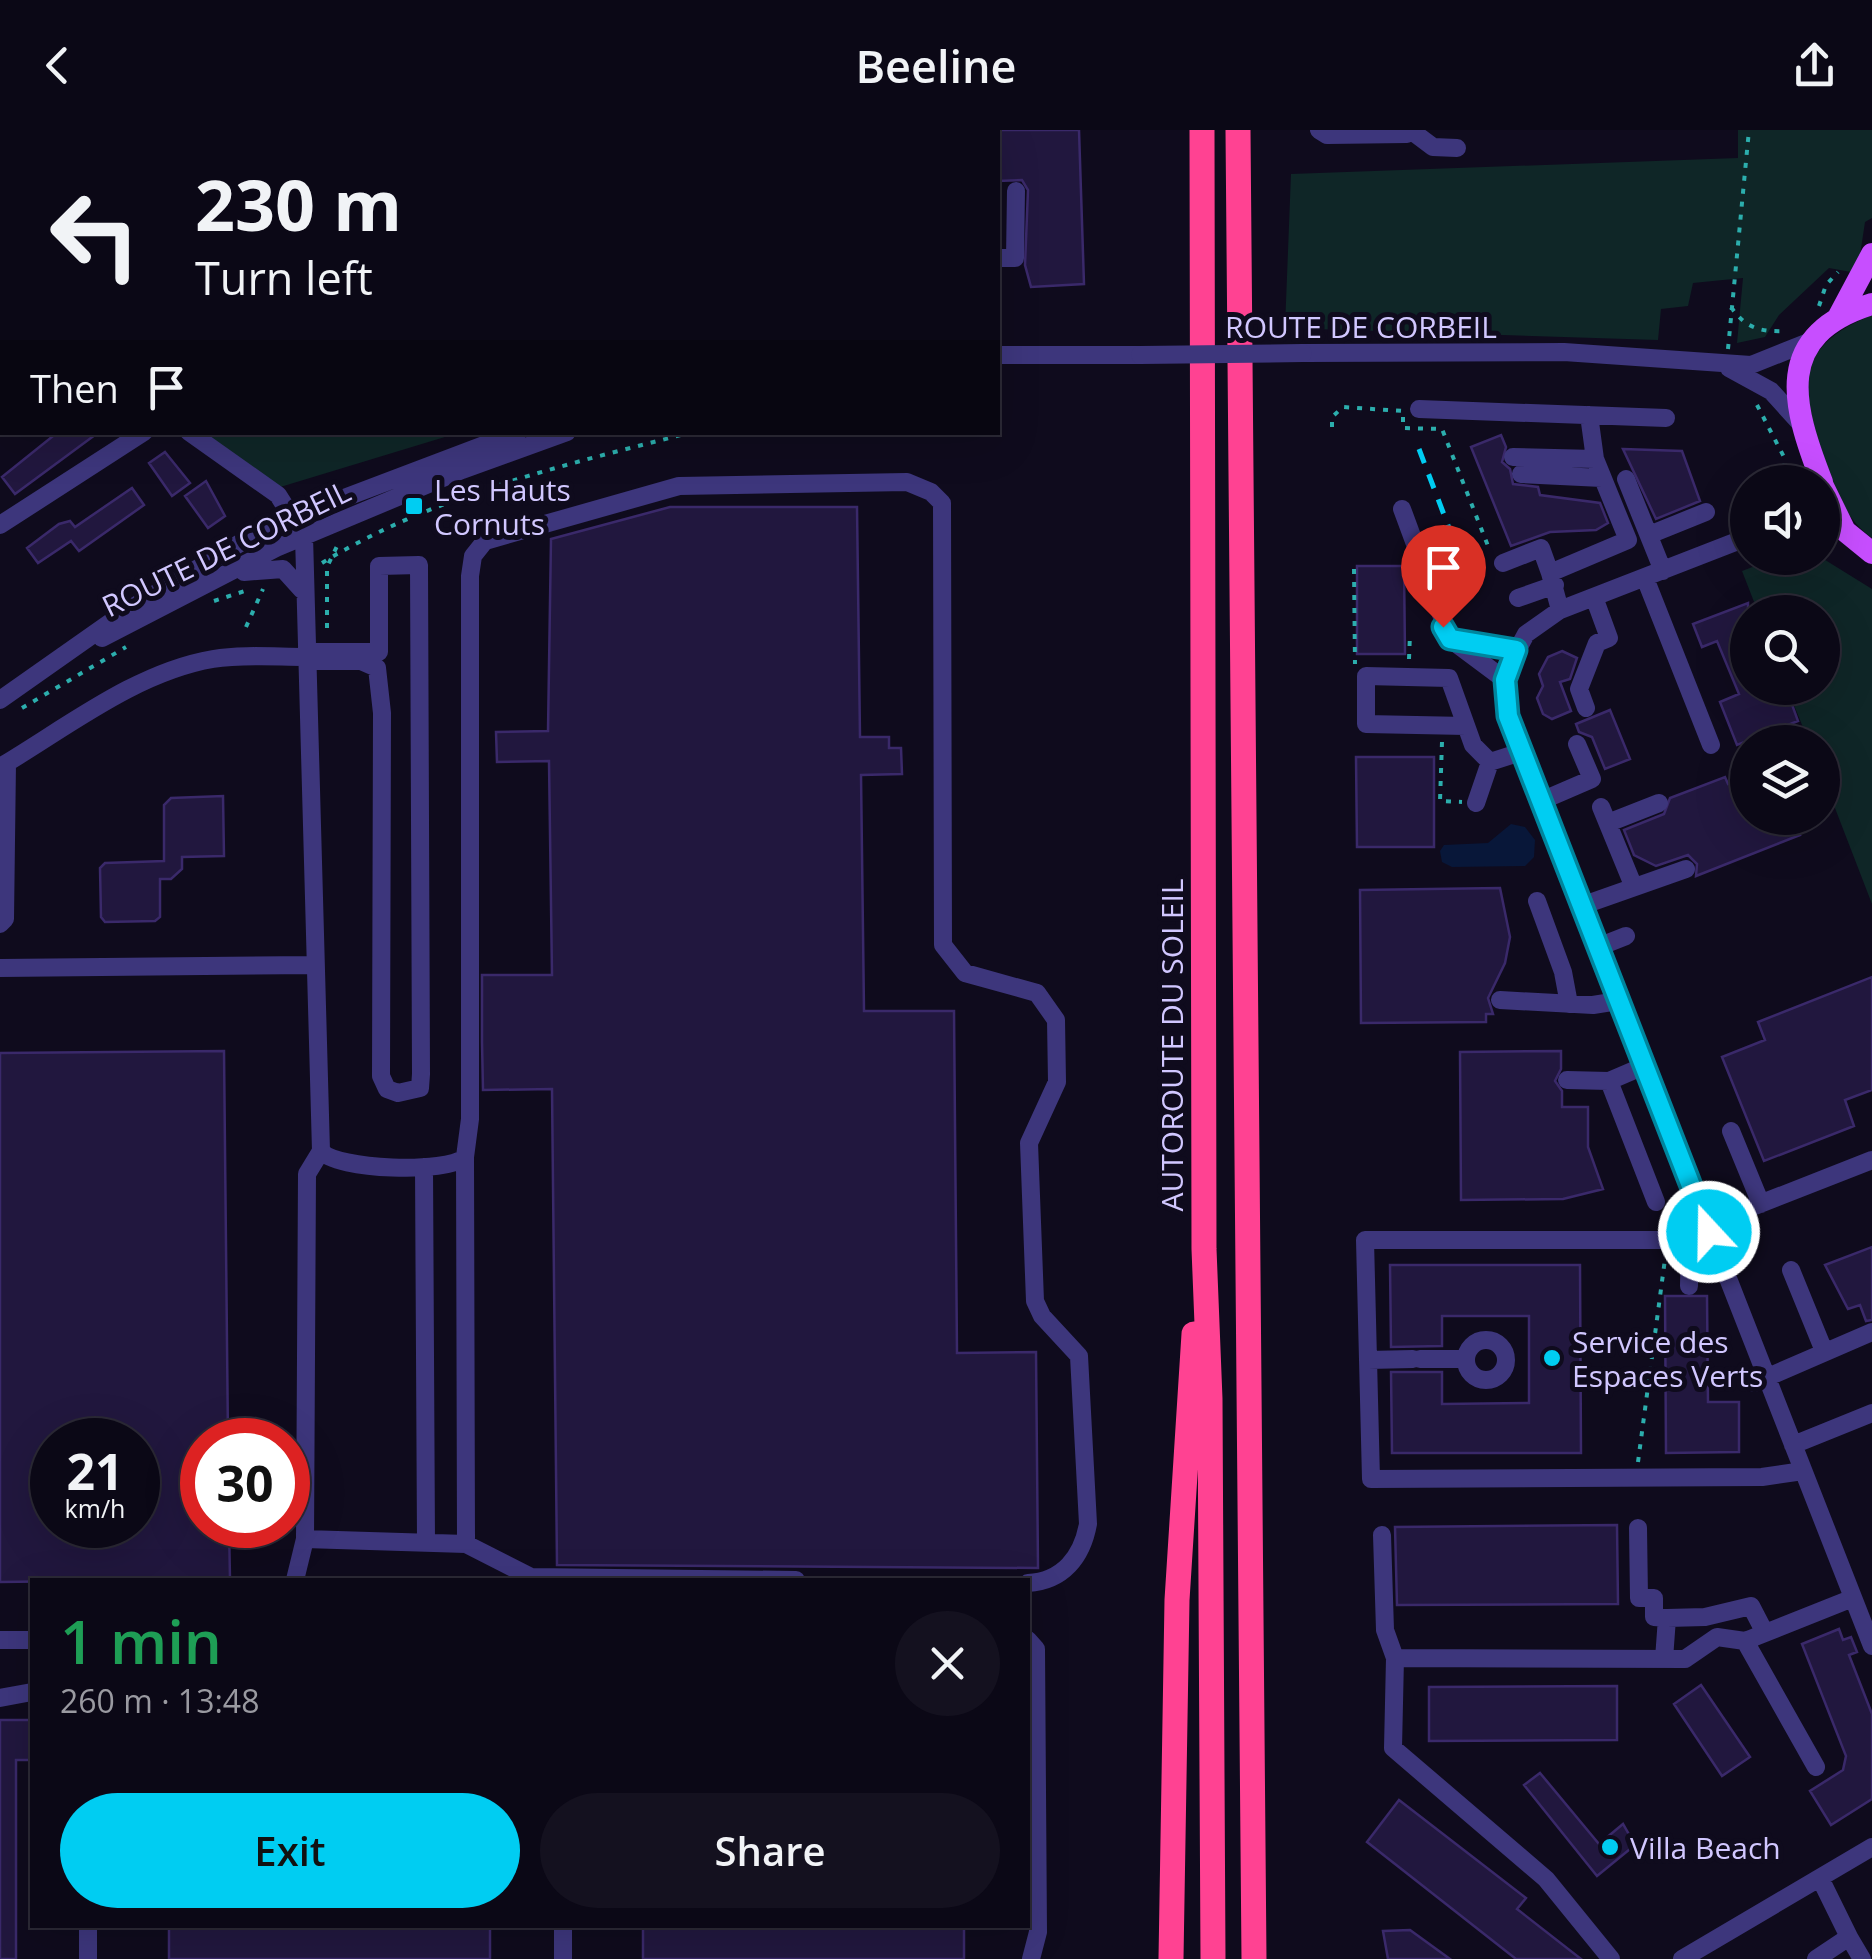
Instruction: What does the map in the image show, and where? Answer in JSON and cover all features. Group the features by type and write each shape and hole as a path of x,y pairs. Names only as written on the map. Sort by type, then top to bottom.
{"highway":[{"name":"AUTOROUTE DU SOLEIL","path":"1202,130 1204,1249 1213,1959"},
{"path":"1238,130 1254,1959"},
{"path":"1171,1959 1177,1600 1187,1402 1204,1249"}],"main road":[{"path":"1814,465 1800,423 1797,374 1812,341 1838,316 1872,254"},
{"path":"1838,316 1872,304"},
{"path":"1840,532 1872,553"}],"street":[{"path":"1320,130 1326,135 1414,131 1433,147 1458,148"},
{"path":"1000,258 1015,258 1007,216 1016,192"},
{"name":"ROUTE DE CORBEIL","path":"1000,355 1564,352 1768,362 1812,341"},
{"name":"ROUTE DE CORBEIL","path":"1726,357 1771,392 1800,423"},
{"path":"1418,410 1666,418"},
{"path":"1518,598 1628,540 1595,459 1589,415"},
{"path":"0,525 139,435"},
{"path":"194,435 278,495 304,536 321,1151 307,1174 306,1418"},
{"name":"ROUTE DE CORBEIL","path":"0,700 76,650 124,612 265,528 510,435"},
{"name":"ROUTE DE CORBEIL","path":"76,650 304,536 559,435"},
{"path":"1513,456 1595,459"},
{"path":"1521,474 1602,478"},
{"path":"1626,479 1649,535 1654,574 1711,744"},
{"path":"466,1544 473,556 486,541 679,486 907,482 932,492 942,503 944,945 965,973 1037,993 1056,1020 1056,1082 1029,1142 1035,1301 1042,1316 1068,1339 1079,1356 1088,1524 1084,1547 1072,1563 1058,1574 1030,1582"},
{"path":"1402,509 1450,639 1505,680"},
{"path":"1649,535 1706,512"},
{"path":"1730,543 1540,620 1516,650 1505,680 1508,716 1708,1229 1777,1424 1793,1445 1872,1646"},
{"path":"1497,560 1541,548 1560,610"},
{"path":"0,924 5,919 4,765 146,680 183,666 214,659 379,652 379,566 419,565 420,1088 411,1092 387,1090 381,1076 382,713 378,668 361,660 306,656"},
{"path":"210,583 253,569 274,568 290,573 303,591"},
{"path":"1586,708 1579,689 1597,643 1609,638 1594,597"},
{"path":"1450,639 1516,650"},
{"path":"1466,726 1366,724 1366,676 1449,678 1474,746 1490,762"},
{"path":"1540,801 1592,779 1578,744"},
{"path":"1490,762 1522,752"},
{"path":"1476,803 1490,762"},
{"path":"1633,885 1604,815 1659,802"},
{"path":"1582,906 1633,885 1686,870"},
{"path":"1538,901 1563,972 1569,1004"},
{"path":"1598,948 1626,936"},
{"path":"0,968 314,965"},
{"path":"1500,1000 1569,1004 1618,1001"},
{"path":"1567,1080 1609,1082 1644,1066"},
{"path":"1609,1082 1656,1202"},
{"path":"1731,1131 1761,1204"},
{"path":"321,1151 336,1163 424,1166 459,1163 466,1157"},
{"path":"1803,1471 1776,1477 1370,1479 1365,1240 1690,1240 1761,1204 1872,1160"},
{"path":"424,1166 426,1542"},
{"path":"1689,1286 1690,1240"},
{"path":"1791,1270 1824,1350"},
{"path":"1760,1380 1872,1332"},
{"path":"1368,1360 1466,1359"},
{"path":"1793,1445 1872,1413"},
{"path":"1638,1528 1638,1598 1654,1598 1654,1617 1704,1617 1751,1606 1765,1633"},
{"path":"1382,1535 1385,1630 1395,1658 1393,1748 1546,1878 1610,1959"},
{"path":"310,1540 466,1544 530,1577 619,1578"},
{"path":"296,1578 303,1548"},
{"path":"1395,1658 1685,1658 1717,1638 1746,1641 1853,1598"},
{"path":"1664,1658 1667,1618"},
{"path":"0,1640 30,1640"},
{"path":"1746,1641 1816,1766"},
{"path":"1030,1642 1036,1649 1038,1932 1031,1959"},
{"path":"0,1698 30,1692"},
{"path":"1682,1959 1872,1847"},
{"path":"1820,1878 1862,1959"},
{"path":"88,1928 88,1959"},
{"path":"563,1928 563,1959"},
{"path":"1816,1959 1850,1937"}],"path":[{"path":"1726,357 1749,130"},
{"path":"1731,307 1742,322 1762,332 1789,330"},
{"path":"1751,397 1774,432 1785,465"},
{"path":"1332,426 1332,417 1342,406 1355,406 1403,411 1403,428 1442,429 1497,560"},
{"path":"322,563 360,539 496,486 683,435"},
{"path":"327,628 327,568 341,543 338,535"},
{"path":"322,555 334,555"},
{"path":"1354,570 1355,664 1368,665"},
{"path":"209,603 266,584 246,627"},
{"path":"1408,665 1410,634"},
{"path":"16,712 129,646"},
{"path":"1638,1477 1664,1285 1665,1240"}],"green space":[{"path":"1738,130 1872,130 1872,218 1865,222 1859,262 1851,272 1829,268 1779,315 1765,337 1737,343 1743,278 1693,283 1688,306 1661,309 1658,340 1285,328 1291,174 1738,158"},
{"path":"1872,315 1872,538 1854,522 1840,498 1840,465 1827,465 1808,392 1815,356 1827,341"},
{"path":"204,435 451,435 277,488"},
{"path":"1840,569 1872,589 1872,904 1840,821 1840,725 1802,725 1794,705 1840,705 1840,595 1751,595 1744,575 1840,575"}],"water":[{"path":"1511,824 1525,827 1535,840 1534,857 1525,866 1452,867 1442,862 1440,851 1444,845 1488,843"}],"building":[{"path":"1000,130 1079,130 1084,284 1031,287 1025,265 1028,190 1022,180 1000,181"},
{"path":"54,435 95,435 15,494 2,477"},
{"path":"1501,435 1506,447 1502,462 1510,469 1513,484 1538,487 1540,495 1600,503 1608,523 1596,530 1550,532 1511,546 1471,447"},
{"path":"1623,449 1682,451 1700,501 1656,519"},
{"path":"165,452 190,483 172,496 149,463"},
{"path":"206,481 225,516 208,528 185,496"},
{"path":"132,488 144,505 79,551 71,541 38,563 27,548 59,524 70,521 75,527"},
{"path":"670,507 857,507 860,737 889,737 889,748 901,748 902,774 861,775 864,1011 954,1011 957,1353 1036,1352 1038,1568 557,1565 552,1089 483,1090 482,1042 482,975 552,975 549,761 497,762 496,732 548,731 551,539"},
{"path":"1357,566 1404,566 1405,654 1357,654"},
{"path":"1730,610 1730,672 1717,641 1702,647 1693,624"},
{"path":"1562,651 1577,658 1570,679 1560,682 1571,711 1552,719 1543,714 1537,698 1543,686 1539,674 1548,657"},
{"path":"1730,698 1730,705 1792,705 1798,721 1788,725 1730,727 1720,702"},
{"path":"1610,710 1630,759 1605,769 1592,737 1579,732 1576,724"},
{"path":"1356,757 1434,757 1434,847 1357,847"},
{"path":"1725,777 1730,835 1800,835 1696,876 1697,864 1688,855 1656,866 1634,855 1624,830 1664,814 1670,798"},
{"path":"223,796 224,856 182,857 182,869 171,879 160,879 160,917 155,921 105,922 101,917 100,868 105,863 164,861 164,805 171,798"},
{"path":"1500,888 1510,937 1505,963 1488,998 1493,1014 1486,1014 1486,1022 1361,1023 1360,890"},
{"path":"1872,977 1872,1090 1845,1100 1854,1126 1764,1161 1722,1057 1765,1040 1758,1022"},
{"path":"224,1051 228,1418 180,1418 180,1548 229,1548 230,1578 30,1578 30,1582 0,1582 0,1053"},
{"path":"1561,1051 1561,1069 1555,1081 1562,1091 1562,1107 1588,1107 1588,1147 1603,1189 1563,1199 1461,1200 1460,1052"},
{"path":"1872,1247 1872,1320 1866,1321 1860,1305 1848,1309 1825,1265"},
{"name":"Service des Espaces Verts","path":"1390,1265 1580,1265 1581,1453 1392,1453 1391,1372 1442,1372 1442,1404 1529,1403 1529,1316 1442,1316 1442,1346 1391,1347"},
{"path":"1665,1296 1707,1296 1708,1402 1739,1402 1739,1452 1666,1453"},
{"path":"1617,1525 1618,1604 1397,1605 1395,1527"},
{"path":"1839,1629 1843,1640 1851,1637 1857,1652 1849,1655 1872,1714 1872,1799 1831,1825 1810,1791 1843,1770 1846,1756 1802,1644"},
{"path":"1701,1685 1750,1757 1722,1776 1674,1704"},
{"path":"1617,1686 1617,1740 1429,1741 1429,1687"},
{"path":"0,1720 30,1720 30,1760 16,1760 16,1959 0,1959"},
{"path":"1540,1773 1599,1844 1623,1824 1635,1845 1597,1876 1524,1785"},
{"path":"1399,1800 1526,1898 1517,1909 1581,1959 1516,1959 1367,1842"},
{"path":"169,1928 490,1928 490,1959 169,1959"},
{"path":"643,1928 964,1928 964,1959 643,1959"},
{"path":"1410,1930 1450,1959 1388,1959 1383,1931"}],"railway":[{"path":"1419,449 1465,570"}],"place":[{"name":"Les Hauts Cornuts","path":"414,506"},
{"name":"Service des Espaces Verts","path":"1552,1358"},
{"name":"Villa Beach","path":"1610,1847"}],"route":[{"path":"1443,627 1450,639 1478,647 1516,650 1505,680 1508,716 1709,1232"}]}
